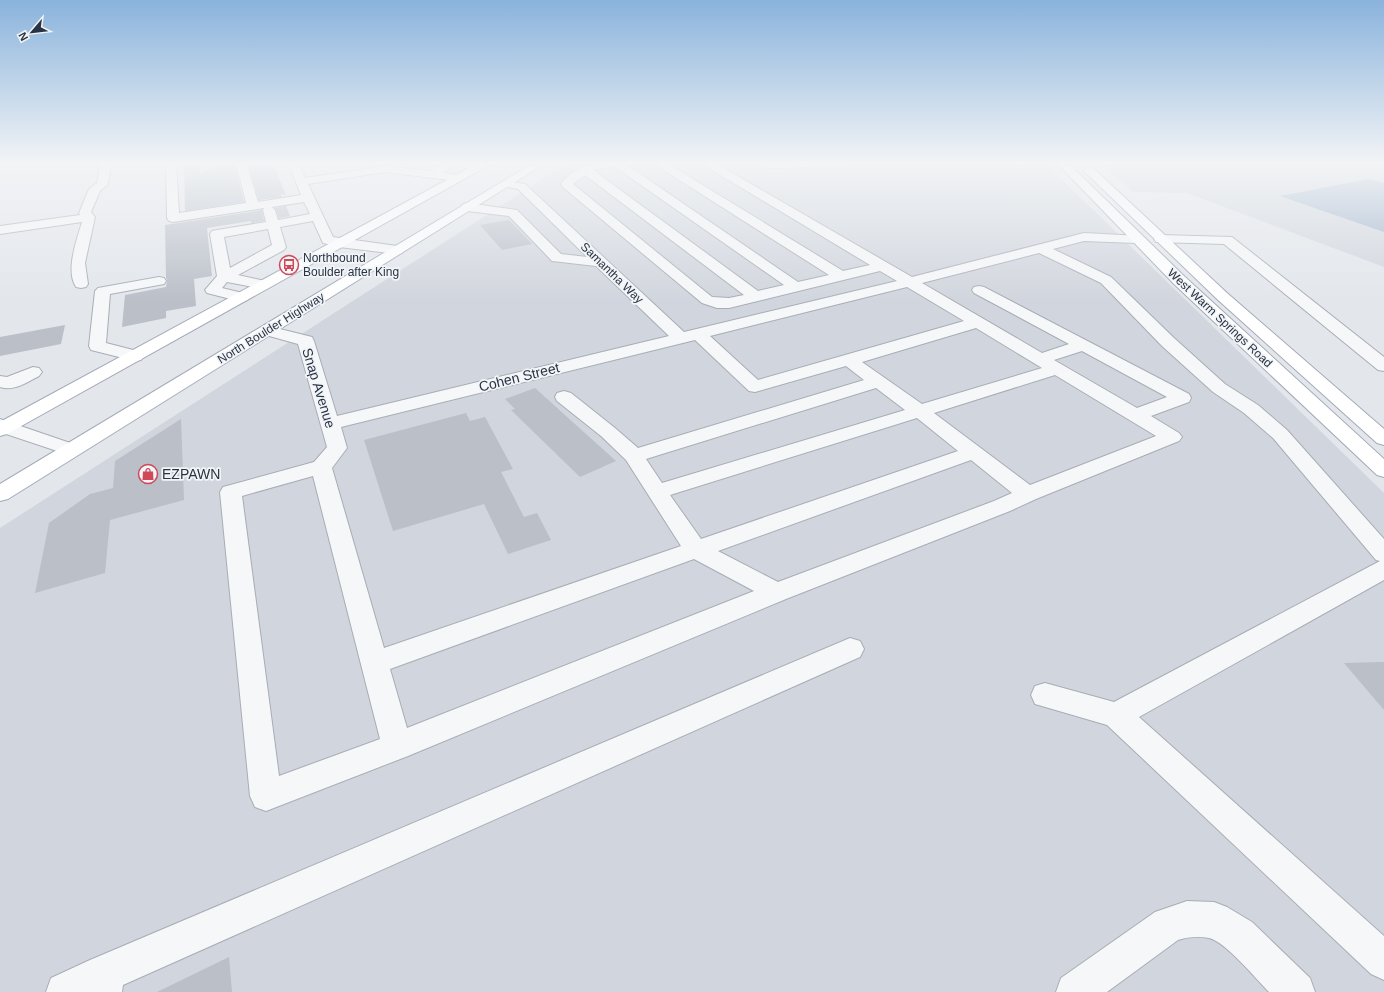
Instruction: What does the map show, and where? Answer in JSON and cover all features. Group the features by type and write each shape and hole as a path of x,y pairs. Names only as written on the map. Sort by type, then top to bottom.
{"main road":[{"path":"2,427 135,356 402,208"},
{"name":"North Boulder Highway","path":"0,494 268,331 465,208"},
{"name":"West Warm Springs Road","path":"1107,208 1242,339 1384,470"},
{"name":"West Warm Springs Road","path":"1128,208 1275,343 1384,439"},
{"path":"1136,238 1161,240"}],"street":[{"path":"87,208 85,212 89,217"},
{"path":"173,208 173,218 239,208"},
{"path":"313,208 328,240 339,243 397,250"},
{"path":"525,208 557,258 600,262"},
{"name":"Samantha Way","path":"525,208 600,262 680,338"},
{"path":"595,208 700,296 717,303 728,303 883,266"},
{"path":"637,208 755,296"},
{"path":"683,208 796,287"},
{"path":"732,208 841,276"},
{"path":"397,746 321,467 231,492 266,796 397,746 777,592 1002,506 1028,494 1172,437 785,208"},
{"path":"242,297 212,290 224,277 280,247 269,209"},
{"path":"0,230 89,217"},
{"path":"81,284 78,263 89,217"},
{"path":"224,277 217,234 317,217"},
{"name":"Cohen Street","path":"330,424 910,282 1084,237 1136,238"},
{"path":"1161,240 1227,240 1384,366"},
{"path":"1040,248 1106,280 1168,342 1214,383 1251,409 1280,434 1384,554"},
{"path":"224,277 264,285"},
{"path":"135,356 97,346 103,291 159,281"},
{"path":"979,290 1182,398 1137,415"},
{"path":"703,333 755,386 978,322"},
{"name":"Snap Avenue","path":"268,331 306,341 337,448 321,467"},
{"path":"1040,359 1083,344"},
{"path":"849,360 975,452 1028,494"},
{"path":"658,492 1057,369"},
{"path":"0,381 8,384 33,372"},
{"path":"634,456 879,381"},
{"path":"564,397 608,432 634,456 696,550 777,592"},
{"path":"2,427 72,450"},
{"path":"374,663 975,452"},
{"path":"1116,715 1384,569"},
{"path":"65,992 103,983 850,649"},
{"path":"1045,695 1116,715 1384,961"},
{"path":"1075,992 1168,925 1187,919 1214,920 1239,935 1296,992"}],"shaded area":[{"path":"497,208 1092,208 1384,493 1384,992 0,992 0,528"},
{"path":"1228,208 1384,208 1384,267"}],"water":[{"path":"1316,208 1384,208 1384,232"}],"building":[{"path":"185,208 203,208 185,211"},
{"path":"275,208 287,208 290,216 279,218"},
{"path":"262,210 264,221 251,223 251,221 207,228 212,276 194,279 196,306 166,311 166,318 122,327 125,295 166,287 165,225"},
{"path":"509,220 532,244 502,250 480,225"},
{"path":"65,325 61,344 0,356 0,337"},
{"path":"535,388 616,461 580,477 511,410 515,409 505,399"},
{"path":"466,413 470,421 485,417 513,469 501,472 524,517 537,513 551,540 508,554 484,504 393,531 364,440"},
{"path":"181,419 184,500 110,520 105,573 35,593 49,523 90,494 113,488 115,461"},
{"path":"1384,662 1384,710 1344,663"},
{"path":"229,957 232,992 157,992"}],"place":[{"name":"Northbound Boulder after King","path":"289,265"},
{"name":"EZPAWN","path":"148,474"}]}
